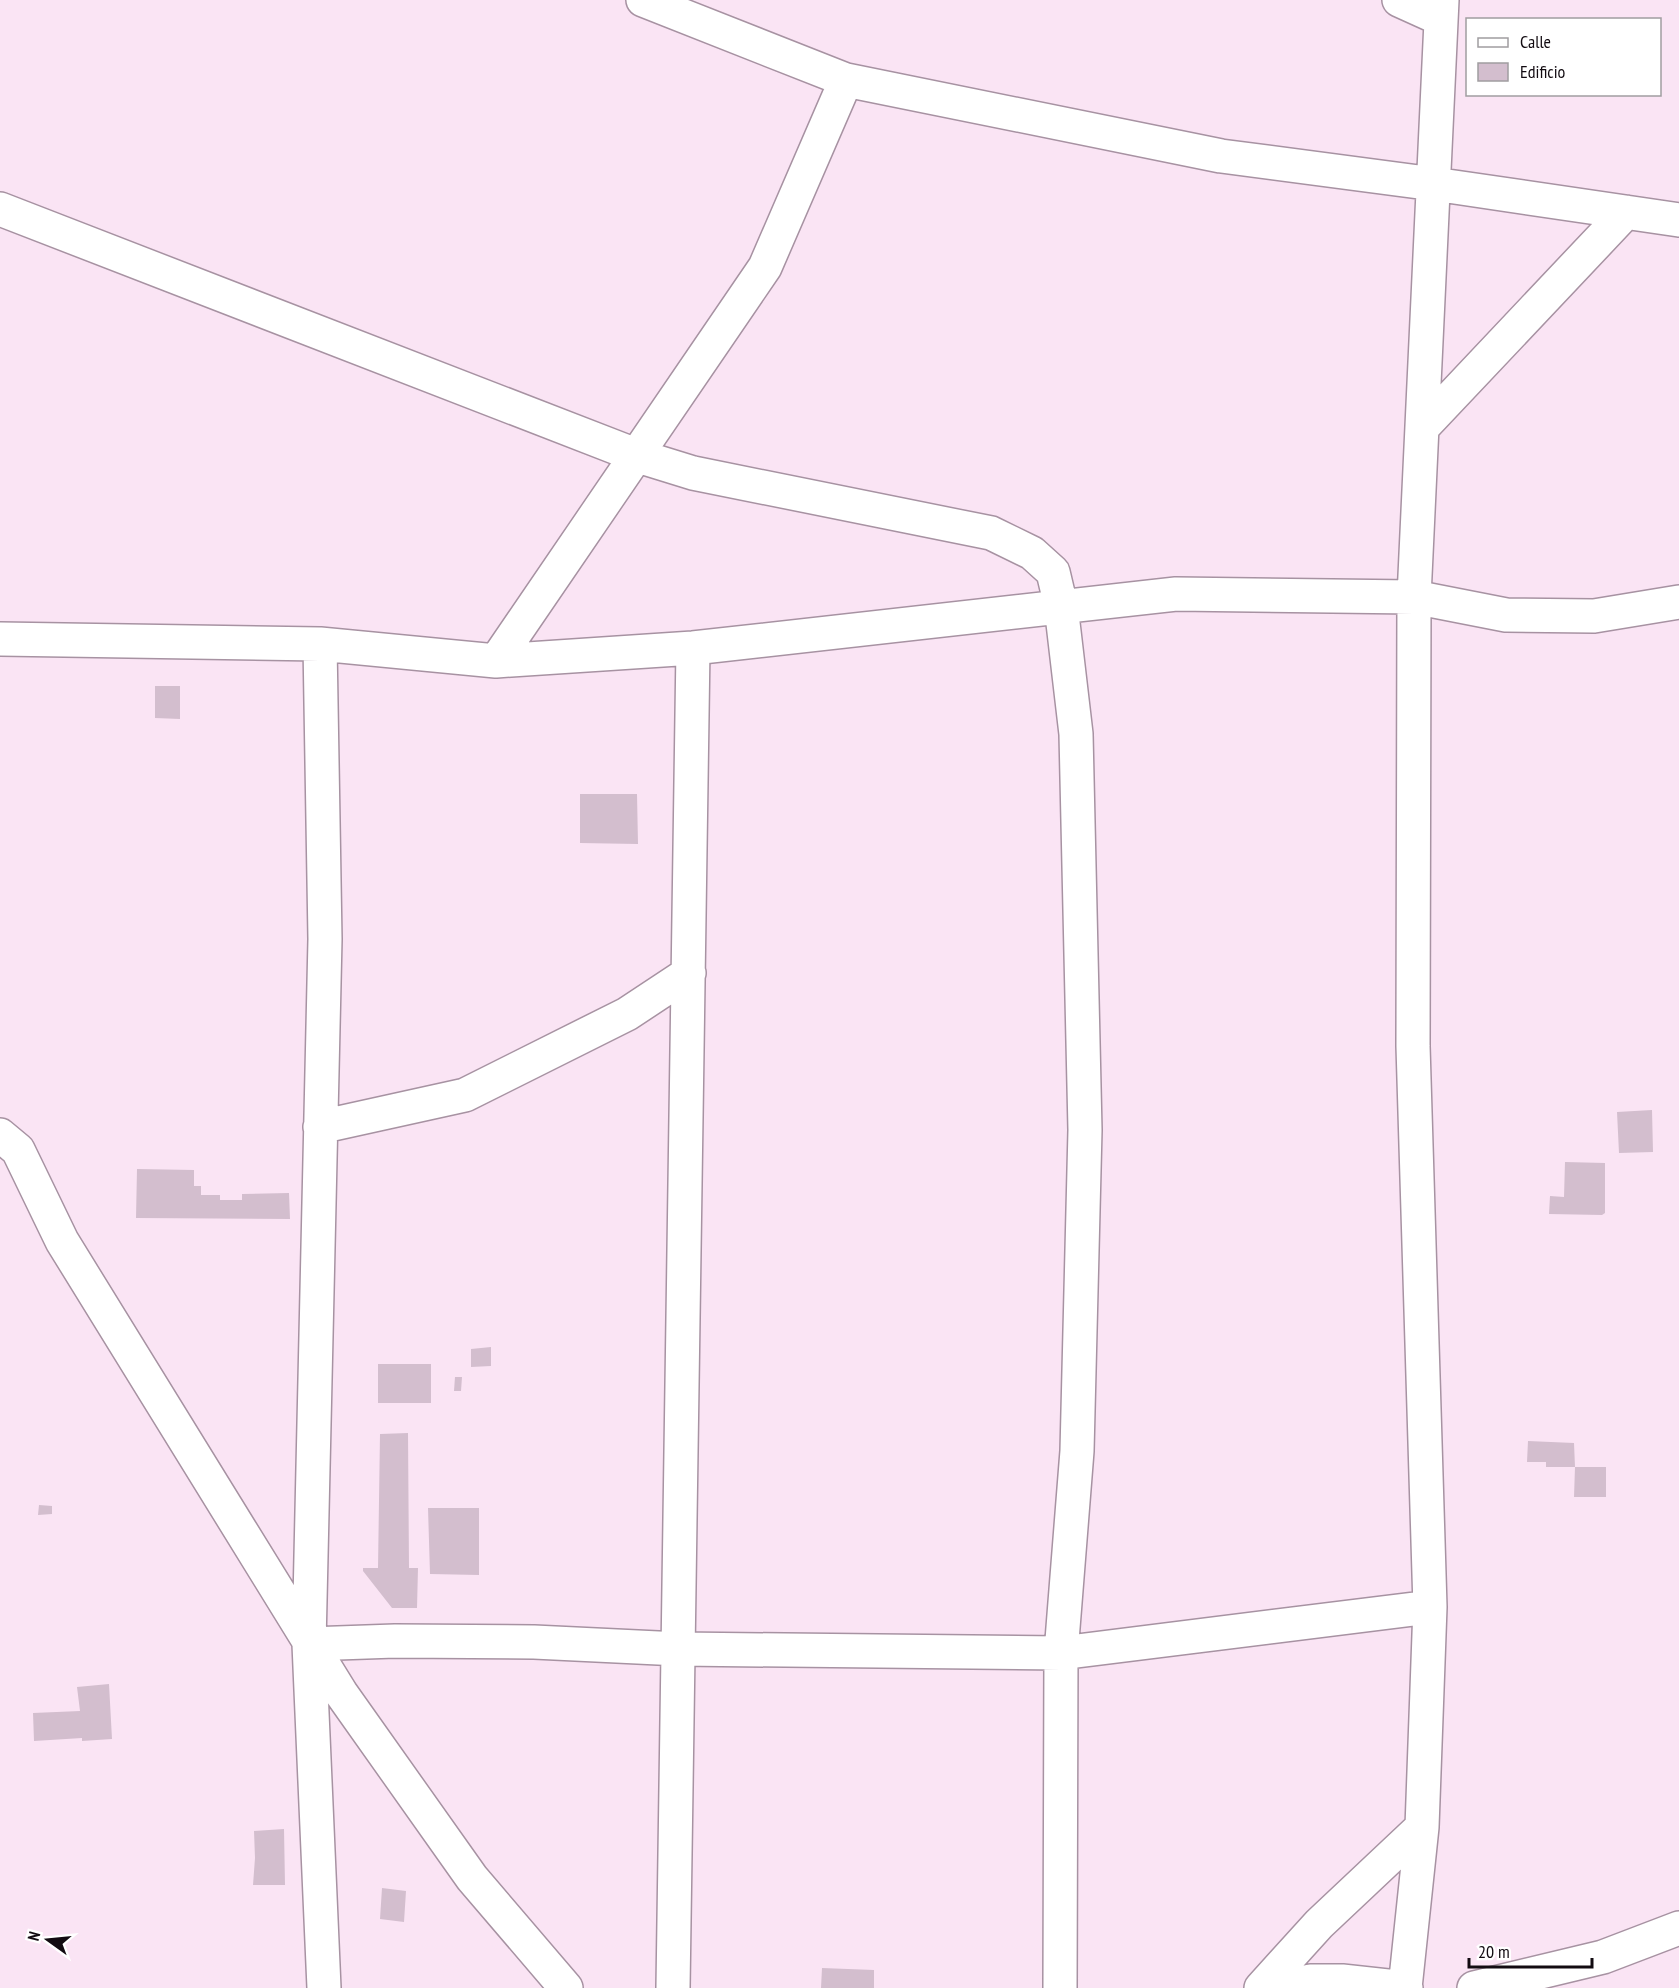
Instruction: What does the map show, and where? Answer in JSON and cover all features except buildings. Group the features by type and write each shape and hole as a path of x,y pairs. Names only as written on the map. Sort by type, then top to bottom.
{"street":[{"path":"642,0 846,80 1221,156 1679,220"},
{"path":"1278,1988 1310,1981 1342,1981 1406,1988 1422,1827 1430,1607 1413,1046 1414,597 1441,9 1399,0"},
{"path":"496,661 765,267 846,80"},
{"path":"0,209 638,456 704,476 991,533 1032,553 1053,572 1061,606 1076,734 1085,1130 1077,1451 1061,1653 1060,1988"},
{"path":"1422,428 1626,212"},
{"path":"0,639 320,644 496,661 693,648 1176,594 1414,597 1506,615 1594,616 1679,602"},
{"path":"320,644 325,939 309,1644 324,1988"},
{"path":"674,1988 693,648"},
{"path":"320,1127 465,1095 627,1014 689,974"},
{"path":"0,1135 18,1150 62,1241 341,1693 472,1878 566,1988"},
{"path":"309,1644 395,1641 534,1642 680,1649 1061,1653 1430,1607"},
{"path":"1261,1988 1320,1924 1422,1827"},
{"path":"1474,1988 1562,1977 1603,1957 1679,1928"}]}
